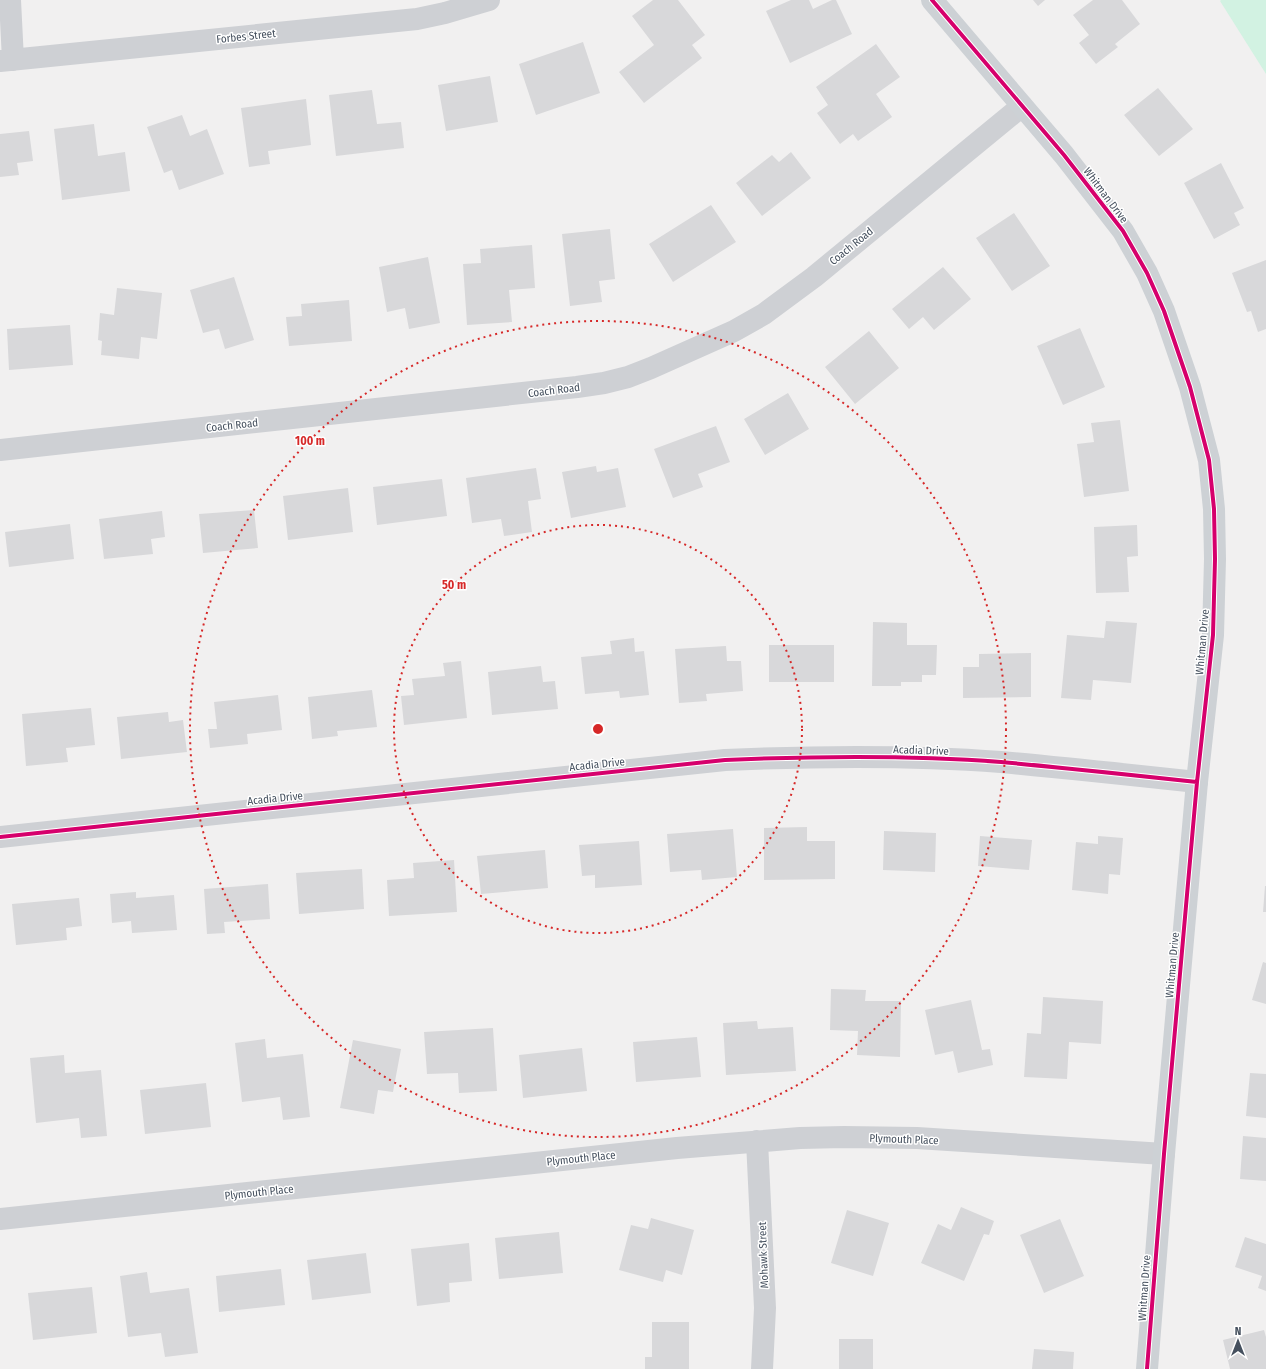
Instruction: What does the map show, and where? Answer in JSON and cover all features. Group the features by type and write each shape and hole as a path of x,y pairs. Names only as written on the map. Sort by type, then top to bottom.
{"street":[{"path":"7,61 10,0"},
{"name":"Forbes Street","path":"7,61 417,19 445,13 489,0"},
{"name":"Whitman Drive","path":"932,0 1093,191 1123,231 1143,267 1164,311 1179,350 1201,424 1209,460 1214,509 1215,593 1213,635 1197,782 1164,1154 1147,1369"},
{"name":"Coach Road","path":"0,450 577,387 604,383 628,377 734,331 764,314 814,277 1022,106"},
{"name":"Acadia Drive","path":"0,837 667,765 789,757 860,757 1001,762 1197,782"},
{"name":"Plymouth Place","path":"0,1219 757,1141 844,1137 917,1138 1164,1154"},
{"name":"Mohawk Street","path":"757,1141 765,1308 762,1369"}],"green space":[{"path":"1266,0 1266,74 1220,1"}],"building":[{"path":"653,0 678,0 705,35 692,45 702,58 644,103 619,72 654,45 632,16"},
{"path":"791,0 809,0 813,9 832,0 836,0 852,34 790,63 766,11"},
{"path":"1033,0 1045,0 1038,6"},
{"path":"1093,0 1122,0 1140,24 1115,44 1118,47 1096,64 1079,43 1089,35 1073,15"},
{"path":"583,42 600,93 536,115 519,64"},
{"path":"876,44 900,77 876,94 892,117 858,141 853,134 840,144 817,113 828,105 816,87"},
{"path":"490,76 498,122 446,131 438,85"},
{"path":"1158,88 1193,129 1159,156 1124,115"},
{"path":"372,90 377,124 401,122 404,148 336,156 329,95"},
{"path":"306,99 311,145 268,151 270,164 249,167 241,108"},
{"path":"182,115 190,136 207,129 224,174 179,190 172,170 164,173 147,127"},
{"path":"94,124 98,156 125,152 130,191 62,200 54,129"},
{"path":"29,131 33,161 17,163 19,175 0,177 0,134"},
{"path":"791,152 811,178 762,216 736,183 772,155 779,162"},
{"path":"1221,163 1244,208 1234,213 1240,225 1214,239 1184,183"},
{"path":"711,205 736,242 673,282 649,244"},
{"path":"1014,213 1050,266 1012,291 976,238"},
{"path":"610,229 615,279 599,281 602,302 570,306 562,234"},
{"path":"532,245 535,288 509,290 512,322 467,325 463,264 481,263 480,249"},
{"path":"428,257 440,323 409,329 405,308 387,312 379,267"},
{"path":"1266,260 1266,329 1258,332 1251,311 1247,312 1232,273"},
{"path":"943,267 971,299 934,330 923,317 909,329 892,309"},
{"path":"234,277 254,340 225,349 219,329 203,333 190,290"},
{"path":"117,288 162,293 157,339 141,337 139,359 101,355 102,341 98,340 100,313 114,315"},
{"path":"349,300 352,341 289,346 286,317 302,316 301,304"},
{"path":"70,325 73,365 9,370 7,329"},
{"path":"1080,328 1105,387 1063,405 1037,346"},
{"path":"869,331 899,368 855,404 825,367"},
{"path":"788,393 809,429 765,455 744,419"},
{"path":"1120,420 1129,491 1084,497 1077,444 1094,442 1091,423"},
{"path":"716,426 730,462 698,474 703,487 673,498 654,449"},
{"path":"596,466 597,472 618,468 626,507 571,518 562,472"},
{"path":"536,468 541,499 528,501 532,532 504,536 501,519 472,523 466,478"},
{"path":"442,479 447,516 377,525 373,487"},
{"path":"348,488 353,532 288,540 283,496"},
{"path":"254,510 258,548 203,553 199,514"},
{"path":"162,511 165,537 151,539 153,554 104,559 99,519"},
{"path":"70,524 74,559 9,567 5,532"},
{"path":"1137,525 1138,556 1127,557 1129,592 1096,593 1094,527"},
{"path":"1106,621 1137,623 1131,683 1093,680 1091,700 1061,698 1067,635 1104,638"},
{"path":"873,622 907,623 907,645 937,645 936,675 922,675 922,682 901,682 901,686 872,686"},
{"path":"634,638 635,652 644,651 649,695 620,698 619,691 585,694 581,657 612,654 610,641"},
{"path":"769,645 834,645 834,682 769,682"},
{"path":"726,646 727,661 741,661 743,691 706,694 707,701 679,703 675,649"},
{"path":"1031,653 1031,697 963,698 963,667 979,667 979,654"},
{"path":"461,661 467,718 404,725 401,696 414,695 412,679 445,676 443,663"},
{"path":"541,666 543,682 555,681 558,709 492,715 488,672"},
{"path":"372,690 377,727 337,731 338,736 312,739 308,697"},
{"path":"278,695 282,730 247,734 248,744 210,748 208,729 217,729 214,702"},
{"path":"91,708 95,745 66,748 68,762 26,766 22,714"},
{"path":"168,712 169,722 183,720 187,752 121,759 117,717"},
{"path":"807,827 807,841 835,841 835,879 764,880 764,828"},
{"path":"733,829 737,877 702,880 701,870 670,872 667,834"},
{"path":"884,831 936,833 935,872 883,870"},
{"path":"980,836 1032,840 1029,870 978,866"},
{"path":"1098,836 1123,838 1120,875 1109,874 1108,894 1072,890 1076,842 1098,844"},
{"path":"639,841 642,885 595,888 595,875 582,876 579,845"},
{"path":"545,850 548,888 481,894 477,856"},
{"path":"454,860 457,912 389,916 387,880 414,878 413,863"},
{"path":"362,869 364,909 299,914 296,873"},
{"path":"268,884 270,919 224,922 225,933 207,934 204,889"},
{"path":"1265,886 1266,912 1263,912"},
{"path":"136,892 136,898 174,895 177,930 132,933 131,921 112,923 110,894"},
{"path":"79,898 82,926 66,928 67,940 16,945 12,904"},
{"path":"1263,962 1266,963 1266,1004 1252,1000"},
{"path":"831,989 866,990 865,1001 901,1001 900,1057 857,1055 858,1031 830,1030"},
{"path":"1043,997 1103,1001 1101,1044 1069,1042 1067,1079 1024,1077 1027,1033 1041,1034"},
{"path":"971,1000 982,1050 990,1049 993,1065 958,1073 953,1051 935,1055 925,1010"},
{"path":"757,1021 758,1029 793,1027 796,1071 726,1075 723,1023"},
{"path":"493,1028 497,1091 459,1093 458,1073 427,1074 424,1032"},
{"path":"697,1037 701,1077 636,1082 633,1042"},
{"path":"265,1039 267,1058 303,1054 310,1117 283,1120 280,1097 242,1102 235,1043"},
{"path":"353,1040 401,1049 393,1092 378,1090 374,1114 340,1108"},
{"path":"582,1048 587,1091 523,1098 519,1055"},
{"path":"64,1055 65,1073 101,1070 107,1136 81,1138 79,1118 36,1123 30,1058"},
{"path":"1250,1073 1266,1074 1266,1118 1246,1116"},
{"path":"206,1083 211,1127 145,1134 140,1090"},
{"path":"1243,1136 1266,1138 1266,1181 1240,1179"},
{"path":"961,1207 994,1221 989,1235 984,1234 964,1281 921,1263 938,1224 951,1230"},
{"path":"847,1210 889,1223 873,1276 831,1263"},
{"path":"651,1218 694,1230 682,1275 666,1270 663,1282 619,1270 631,1225 648,1229"},
{"path":"1060,1219 1084,1276 1044,1293 1020,1235"},
{"path":"559,1232 563,1273 499,1279 495,1238"},
{"path":"1245,1237 1266,1244 1266,1291 1258,1288 1262,1276 1235,1267"},
{"path":"469,1243 472,1281 449,1283 450,1302 417,1306 411,1249"},
{"path":"366,1253 371,1293 312,1300 307,1260"},
{"path":"281,1269 285,1305 219,1312 216,1276"},
{"path":"147,1272 150,1293 189,1288 198,1353 165,1357 161,1333 128,1337 120,1276"},
{"path":"92,1287 97,1333 33,1340 28,1293"},
{"path":"652,1322 689,1322 689,1369 645,1369 645,1357 652,1357"},
{"path":"1264,1330 1266,1337 1266,1369 1230,1369 1223,1340"},
{"path":"839,1339 873,1339 873,1369 839,1369"},
{"path":"1034,1349 1074,1352 1073,1369 1032,1369"}],"cycle path":[{"path":"932,0 1064,155 1123,231 1147,273 1164,311 1190,387 1209,460 1214,509 1215,559 1213,635 1197,782 1164,1154 1147,1369"},
{"path":"0,837 725,760 863,757 932,758 1001,762 1197,782"}]}
